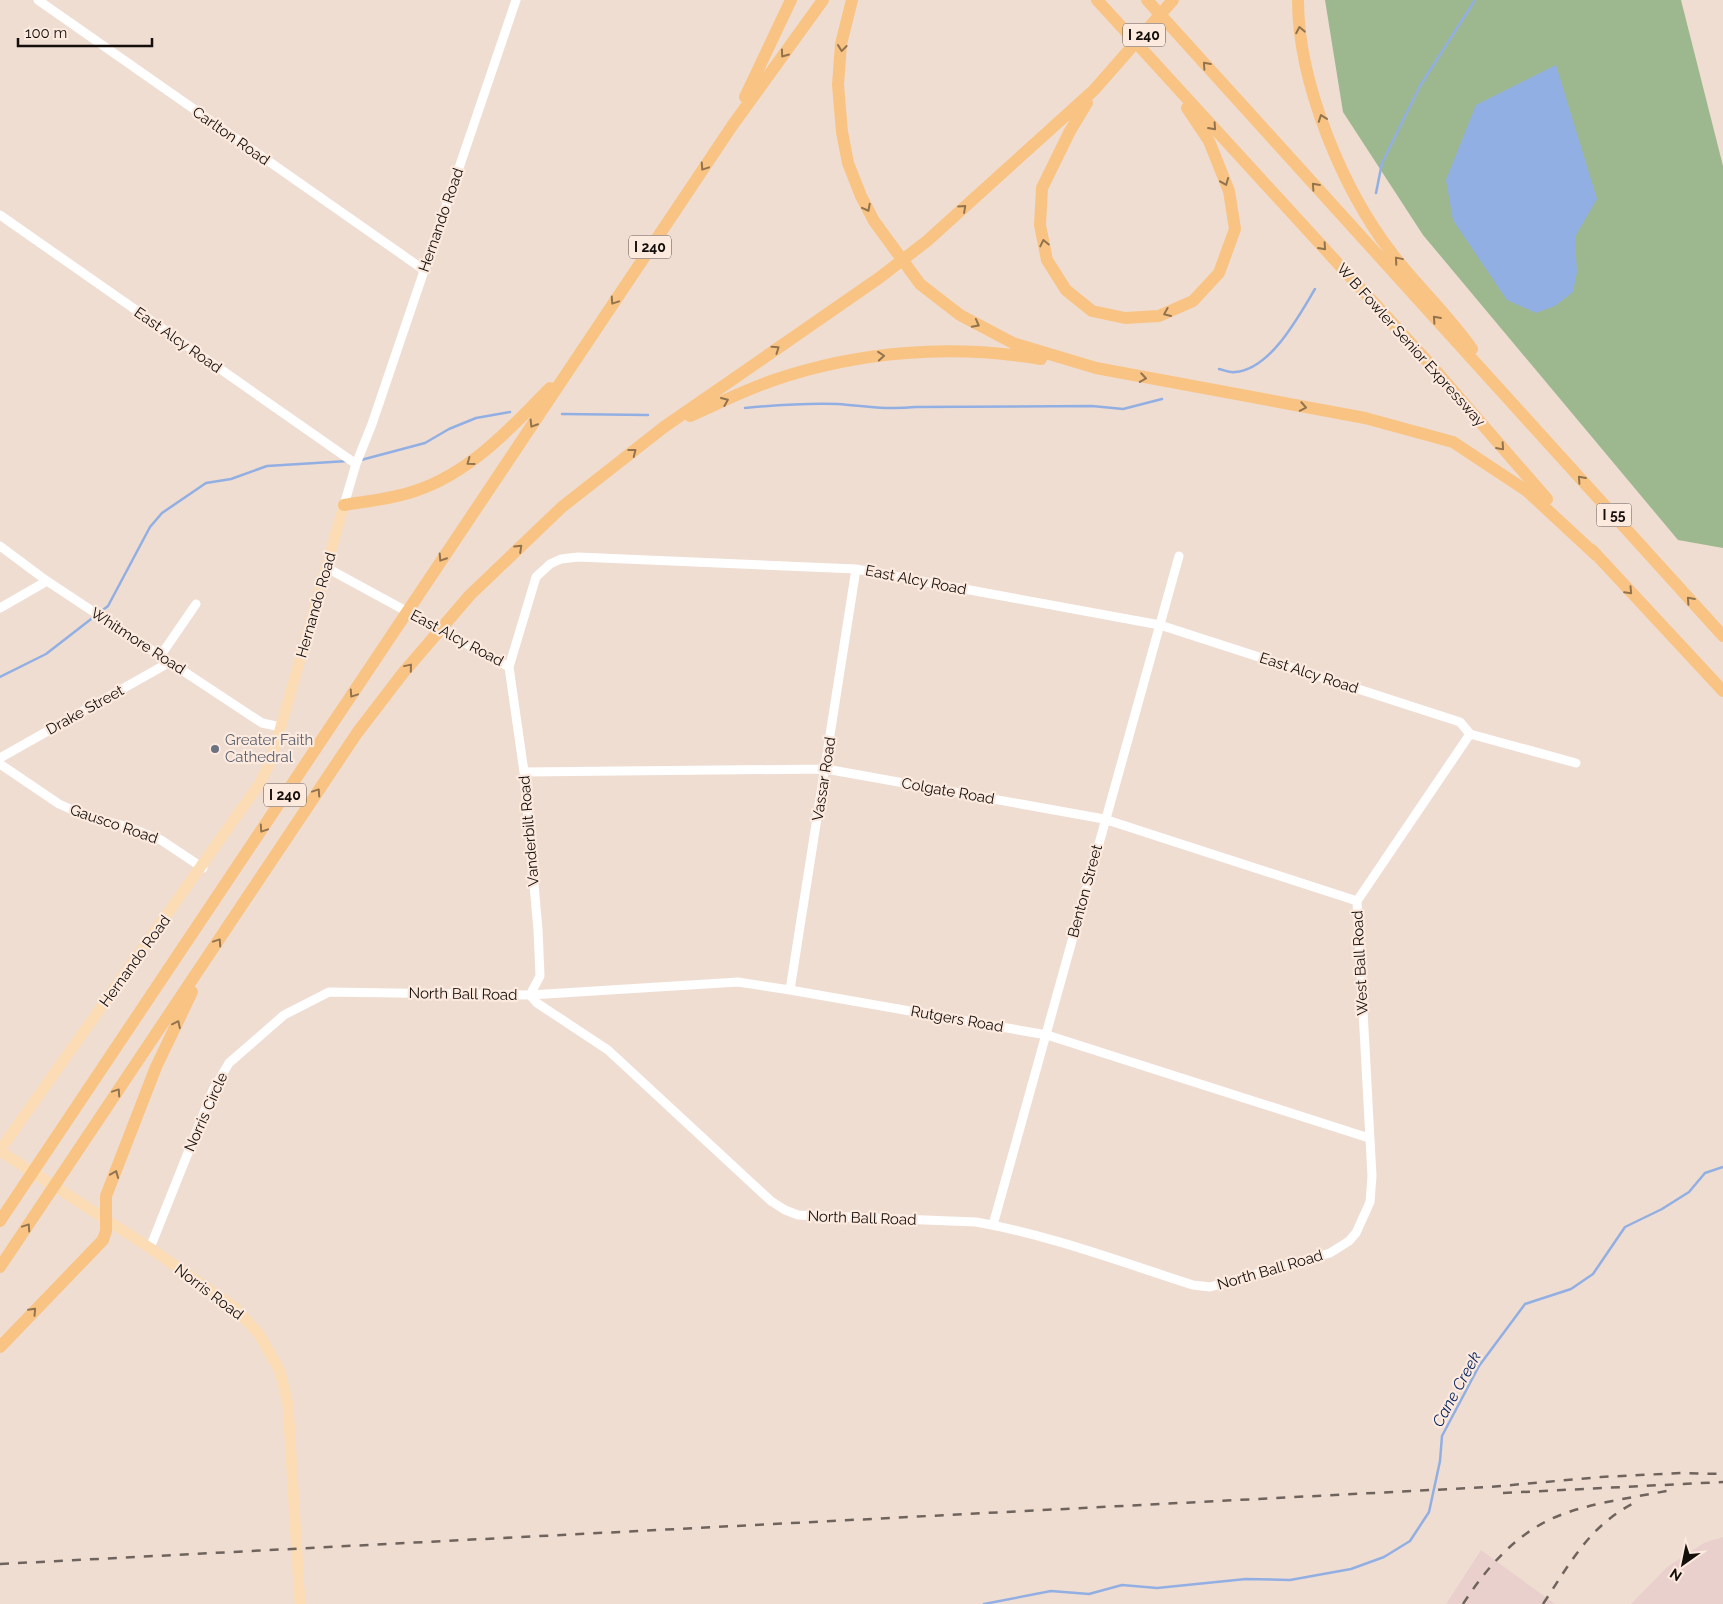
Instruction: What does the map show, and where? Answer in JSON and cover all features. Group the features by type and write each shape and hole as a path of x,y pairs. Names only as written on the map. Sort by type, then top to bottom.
{"highway":[{"path":"732,126 791,0"},
{"path":"732,126 822,0"},
{"path":"852,0 842,44 839,76 842,132 848,163 861,196 874,221 920,284 960,315 1013,343 1096,368"},
{"name":"W B Fowler Senior Expressway","path":"1097,0 1429,363 1596,555 1723,691"},
{"path":"1147,0 1504,394"},
{"path":"1298,0 1298,22 1314,98 1338,162 1372,226 1395,257 1456,327 1504,394"},
{"name":"I 240","path":"0,1267 357,732 458,608 562,508 664,427 879,278 926,241 1094,90 1172,2"},
{"path":"1094,90 1070,131 1042,188 1040,225 1048,260 1066,290 1092,311 1125,318 1159,316 1193,302 1219,273 1235,230 1229,191 1209,141 1169,78"},
{"name":"I 240","path":"0,1221 449,548 520,446 569,368 732,126"},
{"path":"664,427 774,380 860,357 952,351 1010,354 1365,418 1453,442 1527,491 1596,555"},
{"path":"344,505 409,493 447,477 492,445 569,368"},
{"name":"I 55","path":"1504,394 1723,636"},
{"path":"0,1347 103,1240 106,1221 106,1196 156,1067 206,960"}],"main road":[{"name":"Hernando Road","path":"0,1150 203,868 260,783 272,758 344,505"},
{"name":"Norris Road","path":"0,1150 84,1207 150,1248 235,1308 260,1334 280,1371 288,1404 300,1604"}],"street":[{"name":"Carlton Road","path":"38,0 424,270"},
{"name":"Hernando Road","path":"344,505 356,464 372,424 516,0"},
{"name":"East Alcy Road","path":"0,215 356,464"},
{"name":"Whitmore Road","path":"0,546 47,581 262,723 281,726"},
{"name":"Benton Street","path":"993,1225 1047,1035 1104,819 1179,556"},
{"name":"East Alcy Road","path":"327,568 509,667 536,577 550,564 561,558 578,557 856,568 1160,625 1460,722 1470,734 1576,763"},
{"name":"Vassar Road","path":"790,990 856,568"},
{"path":"0,608 47,581"},
{"path":"160,655 196,604"},
{"name":"Drake Street","path":"0,758 170,662"},
{"name":"Vanderbilt Road","path":"509,667 524,772 540,976 530,995"},
{"name":"West Ball Road","path":"1361,1225 1370,1202 1372,1176 1357,901 1470,734"},
{"name":"Gausco Road","path":"0,764 59,804 88,817 125,826 161,840 203,868"},
{"name":"Colgate Road","path":"524,772 826,769 1104,819 1357,901"},
{"name":"Rutgers Road","path":"530,995 738,982 790,990 1047,1035 1369,1138"},
{"name":"North Ball Road","path":"329,992 530,995 537,1003 608,1050 771,1201 785,1210 798,1215 827,1218 976,1222 1036,1234 1193,1285 1210,1287 1330,1253 1349,1241 1361,1225"},
{"name":"Norris Circle","path":"150,1248 213,1090 229,1063 284,1015 329,992"}],"shaded area":[{"path":"1723,1537 1723,1604 1631,1604 1667,1567 1704,1543"},
{"path":"1481,1550 1555,1604 1446,1604"}],"green space":[{"path":"1325,0 1681,0 1723,166 1723,548 1678,540 1423,235 1343,112"}],"water":[{"path":"1556,65 1597,199 1575,237 1577,272 1573,292 1555,306 1536,313 1507,300 1453,220 1446,180 1476,105"}],"waterway":[{"path":"1376,193 1382,163 1420,86 1475,0"},
{"path":"1219,369 1235,372 1248,369 1260,362 1272,352 1292,327 1315,289"},
{"path":"745,408 791,404 838,404 895,408 1092,406 1123,409 1162,399"},
{"path":"361,460 425,443 449,429 476,418 510,412"},
{"path":"562,414 648,415"},
{"path":"99,613 108,606 150,527 162,513 206,483 231,479 267,466 348,461"},
{"path":"0,677 46,654 95,616"},
{"name":"Cane Creek","path":"984,1604 1051,1591 1089,1594 1122,1585 1157,1588 1246,1579 1290,1580 1351,1569 1384,1557 1410,1541 1429,1512 1440,1461 1442,1436 1479,1366 1525,1304 1571,1289 1593,1274 1625,1227 1662,1209 1689,1192 1705,1173 1723,1167"}],"railway":[{"path":"0,1564 1489,1487 1601,1477 1681,1473 1723,1474"},
{"path":"1503,1493 1723,1482"},
{"path":"1463,1604 1500,1556 1536,1527 1577,1509 1671,1490"},
{"path":"1543,1604 1583,1545 1594,1533 1621,1510 1638,1501"}],"place":[{"name":"Greater Faith Cathedral","path":"215,749"}]}
